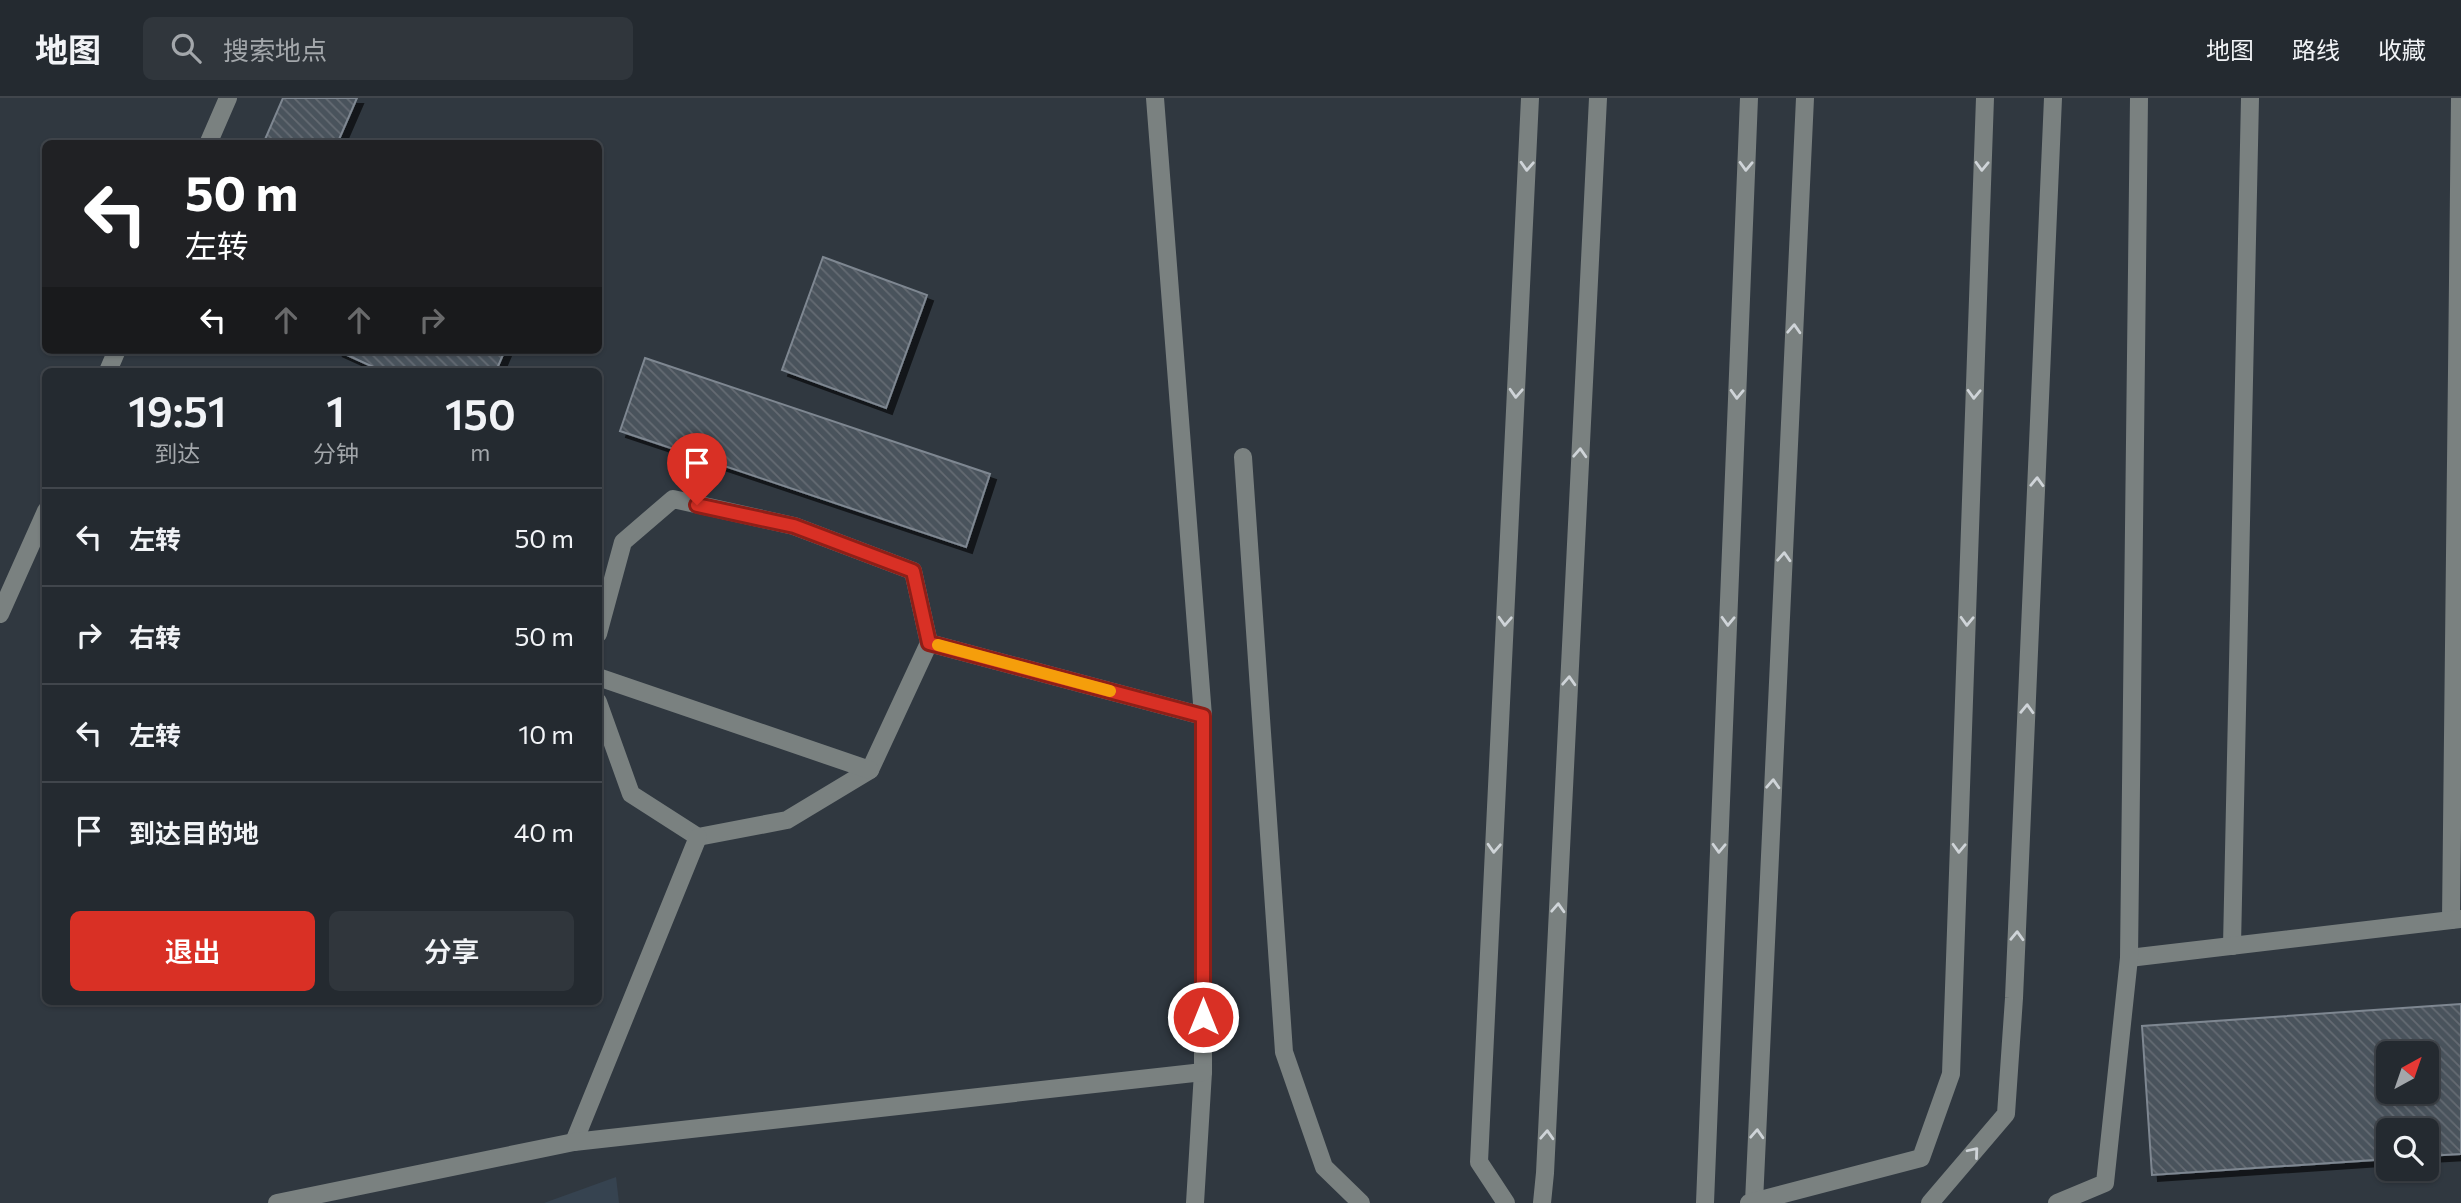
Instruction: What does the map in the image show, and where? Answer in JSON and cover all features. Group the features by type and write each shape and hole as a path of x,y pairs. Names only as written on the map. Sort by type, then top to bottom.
{"street":[{"path":"210,140 228,98"},
{"path":"1155,98 1203,716 1203,1072 1195,1203"},
{"path":"1506,1203 1479,1162 1530,98"},
{"path":"1542,1203 1598,98"},
{"path":"1704,1203 1749,98"},
{"path":"1805,98 1751,1202 1921,1158 1951,1074 1985,98"},
{"path":"1930,1203 2006,1114 2015,985 2053,98"},
{"path":"2057,1203 2105,1184 2129,958 2139,98"},
{"path":"2232,946 2250,98"},
{"path":"2129,958 2456,920 2459,98"},
{"path":"1243,457 1284,1052 1324,1167 1362,1203"},
{"path":"602,619 623,542 673,499 794,526 913,571 929,643 870,770 788,820 698,836 631,794 602,713"},
{"path":"0,614 42,520"},
{"path":"929,643 1203,716"},
{"path":"602,678 870,770"},
{"path":"575,1142 698,836"},
{"path":"277,1203 575,1142 1203,1072"}],"shaded area":[{"path":"616,1177 619,1203 544,1203"}],"building":[{"path":"283,98 357,98 339,140 265,140"},
{"path":"823,257 927,295 886,408 782,370"},
{"path":"345,354 503,354 497,368 375,368"},
{"path":"645,358 990,474 966,547 620,431"},
{"path":"2461,1004 2461,1154 2439,1155 2439,1118 2376,1118 2376,1160 2152,1175 2142,1026"}],"slow traffic":[{"path":"938,645 1110,691"}],"route":[{"path":"697,505 794,526 913,571 929,643 1203,716 1203,1017"}]}
